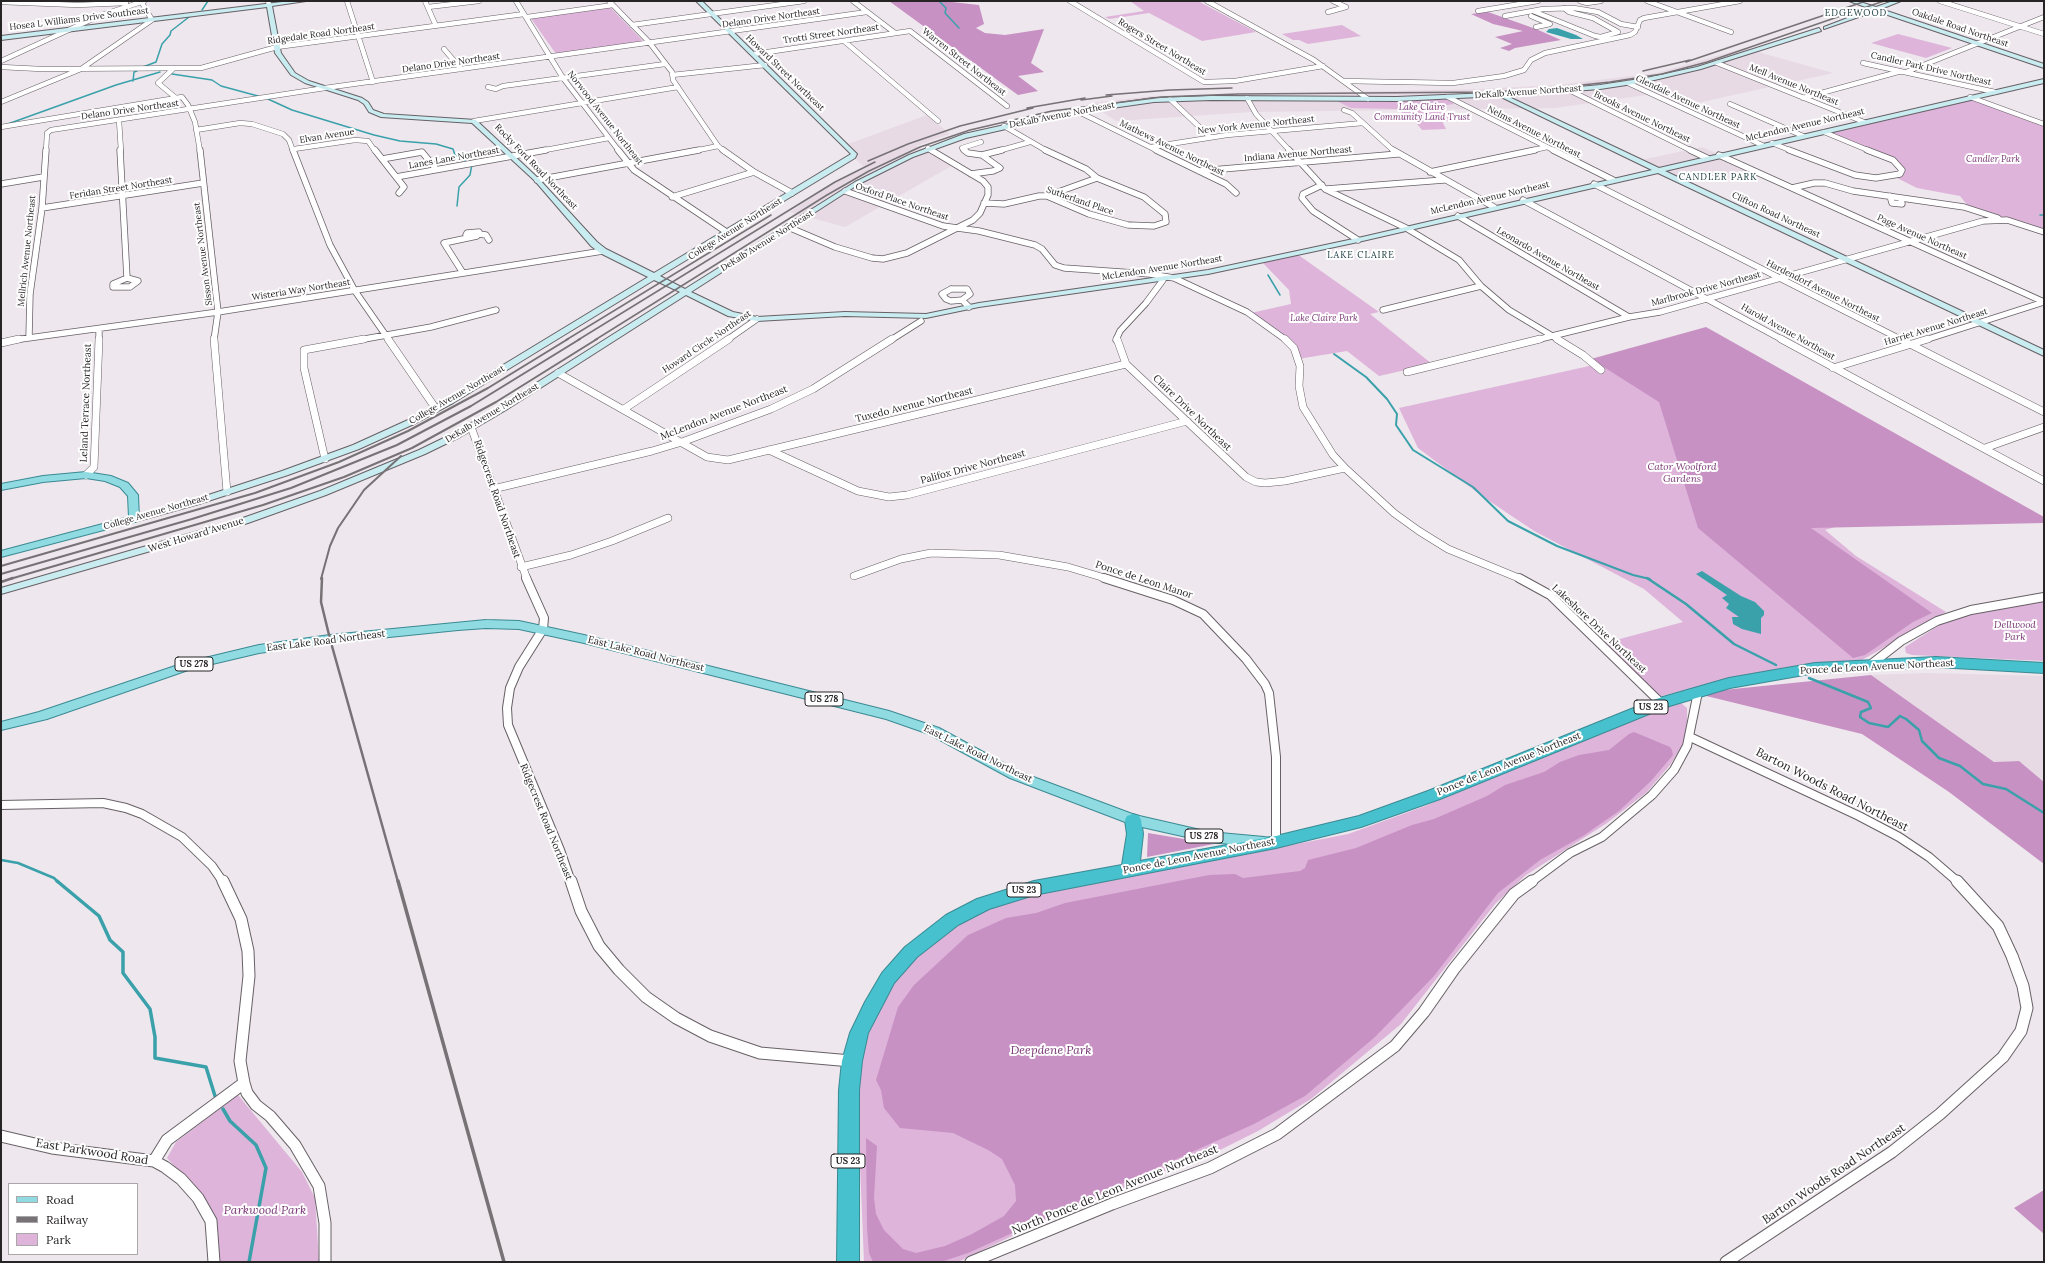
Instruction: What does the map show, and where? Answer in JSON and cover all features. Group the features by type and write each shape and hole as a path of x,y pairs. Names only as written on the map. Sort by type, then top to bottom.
{"highway":[{"name":"Ponce de Leon Avenue Northeast","path":"850,1261 848,1120 852,1061 859,1033 888,978 911,952 952,920 996,899 1034,888 1276,842 1361,821 1397,809 1662,703 1729,683 1815,668 1936,662 2044,668"},
{"path":"1129,869 1134,841 1133,820"}],"main road":[{"path":"1,488 43,479 86,475 117,481 130,490 134,503 134,519"},
{"name":"College Avenue Northeast","path":"1,554 134,519"},
{"name":"East Lake Road Northeast","path":"3,727 42,716 188,666 259,649 323,640 475,624 519,625 543,629 908,722 934,731 1016,774 1133,820 1209,836 1247,841 1276,842"}],"street":[{"path":"1,2 78,5 124,4 142,1 152,20 81,69 1,102"},
{"name":"Hosea L Williams Drive Southeast","path":"1,38 152,20 269,3 303,1"},
{"path":"347,1 373,82"},
{"path":"425,1 436,26"},
{"path":"428,8 479,1"},
{"name":"Norwood Avenue Northeast","path":"516,1 526,15 562,78 627,163 638,173 672,197 728,232"},
{"name":"Ridgedale Road Northeast","path":"1,66 81,69 173,69 207,67 277,47 526,15 618,1"},
{"name":"Howard Street Northeast","path":"699,1 850,149 854,156 852,159"},
{"path":"632,25 804,1"},
{"path":"853,1 895,33"},
{"name":"Rogers Street Northeast","path":"1070,1 1204,82 1235,81 1323,66"},
{"path":"1207,1 1323,66 1368,99"},
{"path":"1328,12 1346,7 1333,1"},
{"path":"1478,11 1538,1"},
{"path":"1580,1 1587,3 1601,1"},
{"path":"1647,1 1731,32"},
{"path":"1344,81 1452,83 1498,77 1524,70 1531,60 1545,53 1630,35 1635,32 1640,20 1644,18 1740,1"},
{"name":"Oakdale Road Northeast","path":"1852,1 2044,66"},
{"path":"1826,28 1898,1"},
{"path":"1940,1 2044,34"},
{"path":"269,3 278,53 293,74 307,82 360,99 366,103 371,111 383,116 474,121 678,87"},
{"path":"611,3 649,43 672,72 678,87 718,146 754,172 792,194"},
{"path":"1,62 124,4"},
{"path":"1506,16 1533,11 1564,8 1594,11 1608,16 1621,24 1638,27"},
{"path":"1533,11 1559,20 1595,36 1601,37 1618,32 1593,18 1569,12 1564,8"},
{"name":"Delano Drive Northeast","path":"46,142 47,134 51,130 190,110 326,88 867,12"},
{"path":"1523,13 1550,24 1536,27"},
{"path":"1803,98 1898,72 1906,72 2044,16"},
{"path":"1,66 73,32 72,29"},
{"name":"DeKalb Avenue Northeast","path":"387,468 471,427 882,169 928,148 971,134 1077,111 1170,99 1368,99 1448,97 1569,90 1628,83 1670,75 1717,63 1819,30"},
{"name":"Trotti Street Northeast","path":"754,54 910,31"},
{"name":"Warren Street Northeast","path":"910,31 1007,106"},
{"path":"844,41 938,121"},
{"path":"444,49 461,70"},
{"name":"Candler Park Drive Northeast","path":"1863,62 1995,92"},
{"name":"Mell Avenue Northeast","path":"1717,63 1864,122"},
{"path":"503,86 665,64"},
{"path":"672,75 766,65"},
{"path":"173,69 158,83 176,98"},
{"name":"McLendon Avenue Northeast","path":"493,489 682,442 772,409 812,389 924,317 969,307 1163,280 1358,240 1523,200 2044,81"},
{"name":"Glendale Avenue Northeast","path":"1628,83 1762,145"},
{"name":"Brooks Avenue Northeast","path":"1569,90 1707,158"},
{"name":"Clifton Road Northeast","path":"1499,94 2044,353"},
{"path":"1,127 182,97 190,110"},
{"name":"Nelms Avenue Northeast","path":"1448,97 1613,180"},
{"name":"Candler Park Drive Northeast","path":"1970,97 2044,124"},
{"path":"1247,98 1256,114 1270,131 1274,133 1324,187 1406,228 1459,260 1481,286 1509,310 1583,355 1601,370"},
{"path":"1170,99 1210,137"},
{"path":"1730,104 1803,136"},
{"name":"Sisson Avenue Northeast","path":"190,110 196,130 218,312 213,346 227,492"},
{"path":"1344,110 1352,113 1398,154 1494,207"},
{"name":"Mathews Avenue Northeast","path":"1077,111 1226,184 1236,193"},
{"path":"119,120 126,278"},
{"name":"Rocky Ford Road Northeast","path":"474,121 486,130 537,180 594,244 603,251 685,293 731,314 757,319"},
{"name":"New York Avenue Northeast","path":"1151,147 1210,137 1363,123"},
{"path":"196,130 229,125 252,124 284,134 294,149 330,245 354,291 436,409"},
{"name":"Sutherland Place","path":"984,203 1011,203 1039,196 1047,196 1096,216 1128,225 1147,227 1166,222 1167,219 1165,214 1144,197 1097,178 1086,169 1058,157 1004,126"},
{"path":"1772,143 1855,175 1886,178 1900,174 1902,170 1900,166 1882,155 1824,132"},
{"name":"Lanes Lane Northeast","path":"396,177 609,138"},
{"name":"Elvan Avenue","path":"294,149 364,140 368,141 404,187 399,193"},
{"name":"Mellrich Avenue Northeast","path":"29,337 30,294 42,208 46,142"},
{"path":"981,142 962,148 968,153 982,155 1030,142"},
{"path":"537,180 718,146"},
{"path":"1430,172 1547,147"},
{"path":"788,227 835,247 872,258 883,259 907,253 973,220 980,213 988,195 988,187 983,181 928,148"},
{"path":"382,159 422,152 436,169"},
{"name":"Indiana Avenue Northeast","path":"1199,171 1398,154"},
{"path":"971,174 990,172 1000,168 998,165 982,155"},
{"name":"Page Avenue Northeast","path":"1719,155 2044,302"},
{"name":"College Avenue Northeast","path":"134,519 227,492 325,458 386,434 436,409 655,278 819,176 852,159"},
{"path":"672,197 754,172"},
{"path":"2,184 43,177"},
{"path":"1047,196 1097,178"},
{"path":"1358,240 1314,211 1302,198 1303,194 1324,187 1445,180"},
{"path":"1792,188 1821,182 1853,191 1890,196 1892,203 1902,204 1901,198 1964,207 2001,220"},
{"name":"Feridan Street Northeast","path":"42,208 203,183"},
{"name":"Hardendorf Avenue Northeast","path":"1594,184 2044,412"},
{"name":"Oxford Place Northeast","path":"845,191 934,223 955,228 979,231 1035,245 1056,265 1064,268 1150,274 1174,278"},
{"name":"Harold Avenue Northeast","path":"1523,200 2044,481"},
{"name":"Leonardo Avenue Northeast","path":"1458,216 1629,316"},
{"name":"Marlbrook Drive Northeast","path":"1406,372 1629,316 1660,312 1983,221 2010,221 2044,232"},
{"path":"473,232 477,224"},
{"path":"468,237 466,235 467,233 479,232 479,234 486,235 489,240"},
{"path":"463,274 444,244 479,234"},
{"name":"Wisteria Way Northeast","path":"1,343 29,337 218,312 603,251"},
{"name":"Lakeshore Drive Northeast","path":"1174,278 1247,312 1278,334 1294,348 1300,366 1299,386 1303,407 1333,455 1394,513 1448,549 1530,583 1550,595 1662,703"},
{"name":"Claire Drive Northeast","path":"1163,280 1146,304 1120,331 1116,341 1126,364 1230,463 1246,477 1256,482 1264,483 1285,481 1345,468"},
{"path":"1383,310 1481,286"},
{"path":"962,300 969,307"},
{"name":"Harriet Avenue Northeast","path":"1834,368 2044,302"},
{"path":"325,458 304,368 304,350 386,336 496,310"},
{"name":"Howard Circle Northeast","path":"624,409 757,319 845,314 924,317"},
{"name":"Leland Terrace Northeast","path":"86,475 94,467 99,328"},
{"name":"Tuxedo Avenue Northeast","path":"682,442 707,457 728,460 1126,364"},
{"path":"558,373 682,442"},
{"name":"Palifox Drive Northeast","path":"769,450 858,491 889,497 907,495 1187,421"},
{"name":"Ridgecrest Road Northeast","path":"471,427 521,567 544,618 543,629 519,667 510,688 507,708 508,725 560,850 581,911 599,946 618,970 646,997 676,1018 710,1036 760,1053 852,1061"},
{"path":"1985,448 2044,427"},
{"name":"West Howard Avenue","path":"1,591 244,521 387,468"},
{"path":"521,567 570,555 612,541 668,518"},
{"name":"Ponce de Leon Manor","path":"854,576 901,559 931,553 999,555 1068,567 1173,600 1203,614 1246,659 1265,684 1268,693 1276,757 1276,842"},
{"path":"1869,666 1901,641 1937,621 1971,610 2044,597"},
{"path":"1690,737 1698,692"},
{"name":"North Ponce de Leon Avenue Northeast","path":"971,1262 1118,1202 1210,1168 1277,1134 1321,1103 1395,1046 1424,1012 1454,969 1514,894 1570,853 1602,837 1652,795 1674,770 1690,737"},
{"name":"Barton Woods Road Northeast","path":"1690,737 1859,816 1899,837 1929,857 1965,888 1998,926 2012,956 2023,986 2027,1008 2021,1031 2003,1058 1940,1114 1892,1152 1726,1262"},
{"path":"1,805 103,803 126,808 142,814 182,837 212,866 232,895 241,919 248,951 248,976 240,1061 244,1084 247,1093 256,1105 270,1116 295,1145 319,1186 325,1223 325,1262"},
{"path":"154,1161 167,1140 244,1084"},
{"name":"East Parkwood Road","path":"1,1136 52,1148 154,1161 181,1179 198,1198 211,1221 214,1262"}],"shaded area":[{"path":"1744,48 1833,73 1679,107 1653,94 1555,108 1251,112 1116,121 1089,103 1153,96 1478,89 1556,85 1657,73"},
{"path":"927,115 950,134 916,146 953,165 845,227 790,212 833,183 865,168 843,146"},
{"path":"1702,147 1753,169 1691,183 1641,160"},
{"path":"1927,673 2044,676 2044,782 2019,761 1994,762 1871,675"}],"green space":[{"path":"889,1 943,1 979,5 984,24 976,28 985,33 1005,35 1044,29 1031,63 1044,72 1018,76 1038,91 1018,95"},
{"path":"1130,1 1198,1 1256,32 1202,41 1149,13 1109,19 1105,17 1144,11"},
{"path":"610,7 644,42 556,54 530,17"},
{"path":"1488,12 1536,29 1561,40 1515,48 1509,51 1500,48 1512,44 1495,37 1523,31 1493,24 1471,14"},
{"path":"1342,25 1361,36 1308,44 1299,40 1293,40 1282,34"},
{"path":"1898,34 1952,48 1926,58 1871,43"},
{"name":"Candler Park","path":"1973,98 2044,124 2044,231 1968,206 1960,196 1917,188 1895,177 1904,172 1902,166 1892,159 1826,132"},
{"name":"Lake Claire Community Land Trust","path":"1448,99 1454,104 1433,107 1438,112 1450,113 1456,121 1442,121 1446,129 1422,130 1413,119 1396,109 1351,108 1337,101 1392,102"},
{"name":"Lake Claire Park","path":"1297,254 1379,312 1370,314 1432,364 1379,376 1347,351 1298,359 1292,346 1251,313 1291,304 1289,290 1262,262"},
{"path":"1706,327 2044,517 2044,523 1811,528 1932,613 1913,622 1865,655 1853,658 1698,528 1659,402 1591,359"},
{"name":"Cator Woolford Gardens","path":"1698,342 1959,489 1825,530 1856,556 1946,612 1862,660 1794,666 1735,677 1658,697 1605,643 1683,622 1644,589 1534,531 1482,496 1418,448 1399,408"},
{"name":"Dellwood Park","path":"2044,599 2044,661 1912,655 1906,653 1905,647 1946,621 1985,610"},
{"path":"1871,675 1994,762 2019,761 2044,782 2044,864 1949,792 1862,734 1694,693"},
{"name":"Deepdene Park","path":"1677,702 1681,703 1687,708 1687,738 1670,765 1647,792 1607,823 1526,875 1495,904 1401,1024 1311,1099 1258,1131 1204,1158 1058,1214 958,1262 864,1262 857,1092 860,1061 868,1035 881,1005 899,975 923,950 953,929 976,915 1002,904 1051,892 1348,834 1425,806"},
{"name":"Deepdene Park","path":"1634,732 1670,747 1672,750 1673,755 1651,781 1619,811 1583,836 1540,860 1498,893 1434,976 1375,1037 1305,1096 1254,1124 968,1253 941,1262 873,1262 869,1253 867,1228 866,1138 877,1146 874,1198 876,1214 884,1230 903,1249 916,1253 945,1246 972,1234 1004,1216 1016,1201 1015,1185 1002,1159 988,1150 953,1133 900,1128 884,1108 881,1090 876,1080 898,1007 914,985 968,935 1006,918 1036,913 1065,903 1209,875 1235,874 1243,878 1300,871 1305,868 1308,860 1356,848 1412,825 1434,819 1487,796 1505,785 1544,772 1560,762 1579,755 1609,750 1629,734"},
{"path":"1148,833 1214,844 1147,857"},
{"name":"Parkwood Park","path":"238,1095 302,1172 315,1198 319,1262 217,1262 216,1219 187,1180 167,1158 176,1142"},
{"path":"2044,1190 2044,1234 2014,1208"}],"water":[{"path":"1557,28 1583,39 1571,39 1546,32 1549,29"},
{"path":"1702,571 1741,596 1755,602 1764,611 1764,615 1761,618 1761,634 1742,629 1733,624 1732,617 1739,617 1726,608 1729,604 1722,598 1727,595 1696,574"}],"waterway":[{"path":"202,10 208,1"},
{"path":"939,1 946,8 945,13 959,28"},
{"path":"143,67 156,62 162,44 170,35 171,31 189,17"},
{"path":"133,80 134,72 137,71"},
{"path":"133,80 160,72"},
{"path":"172,74 212,80 221,86 258,96"},
{"path":"5,125 133,80"},
{"path":"268,99 292,110 374,135 400,141 436,144 453,149 455,155 467,162"},
{"path":"457,206 459,187 470,175 472,164"},
{"path":"1268,275 1280,295"},
{"path":"1334,354 1366,377 1387,399 1397,414 1396,425 1413,450 1473,487 1508,521 1557,546 1633,575 1648,578"},
{"path":"1648,578 1686,604 1734,644 1776,665"},
{"path":"1809,678 1868,702 1871,708 1861,712 1860,717 1869,723 1888,727 1900,716 1906,719 1919,730 1922,741 1939,758 1960,766 1983,784 2006,789 2044,813"},
{"path":"1,860 18,863 54,878 57,881"},
{"path":"57,881 99,916 110,940 123,952 123,973 150,1009 155,1037 155,1058 206,1067 215,1096"},
{"path":"223,1109 230,1121 256,1145 266,1168 249,1262"}],"railway":[{"path":"1686,62 1866,1"},
{"path":"595,340 827,195 869,171 920,147 970,130 1052,111 1162,97 1238,94 1490,92 1544,89 1610,82 1662,74 1707,62 1884,1"},
{"path":"1643,71 1690,60"},
{"path":"1106,95 1170,90 1232,88"},
{"path":"1081,100 1112,96"},
{"path":"1027,108 1085,98"},
{"path":"868,161 908,144 960,126 1033,108"},
{"path":"578,340 835,182 875,162"},
{"path":"566,340 771,215"},
{"path":"1,566 255,493 339,462 408,431 488,388 568,339"},
{"path":"1,574 192,519 291,488 397,445 471,406 580,339"},
{"path":"10,579 263,505 344,477 412,448 496,402 597,339"},
{"path":"321,579 330,546 338,528 364,490 401,456"},
{"path":"322,578 321,602 330,639 398,882"},
{"path":"1,582 10,579"},
{"path":"398,881 504,1262"}],"district":[{"name":"EDGEWOOD","path":"1856,13"},
{"name":"CANDLER PARK","path":"1718,177"},
{"name":"LAKE CLAIRE","path":"1361,255"}]}
